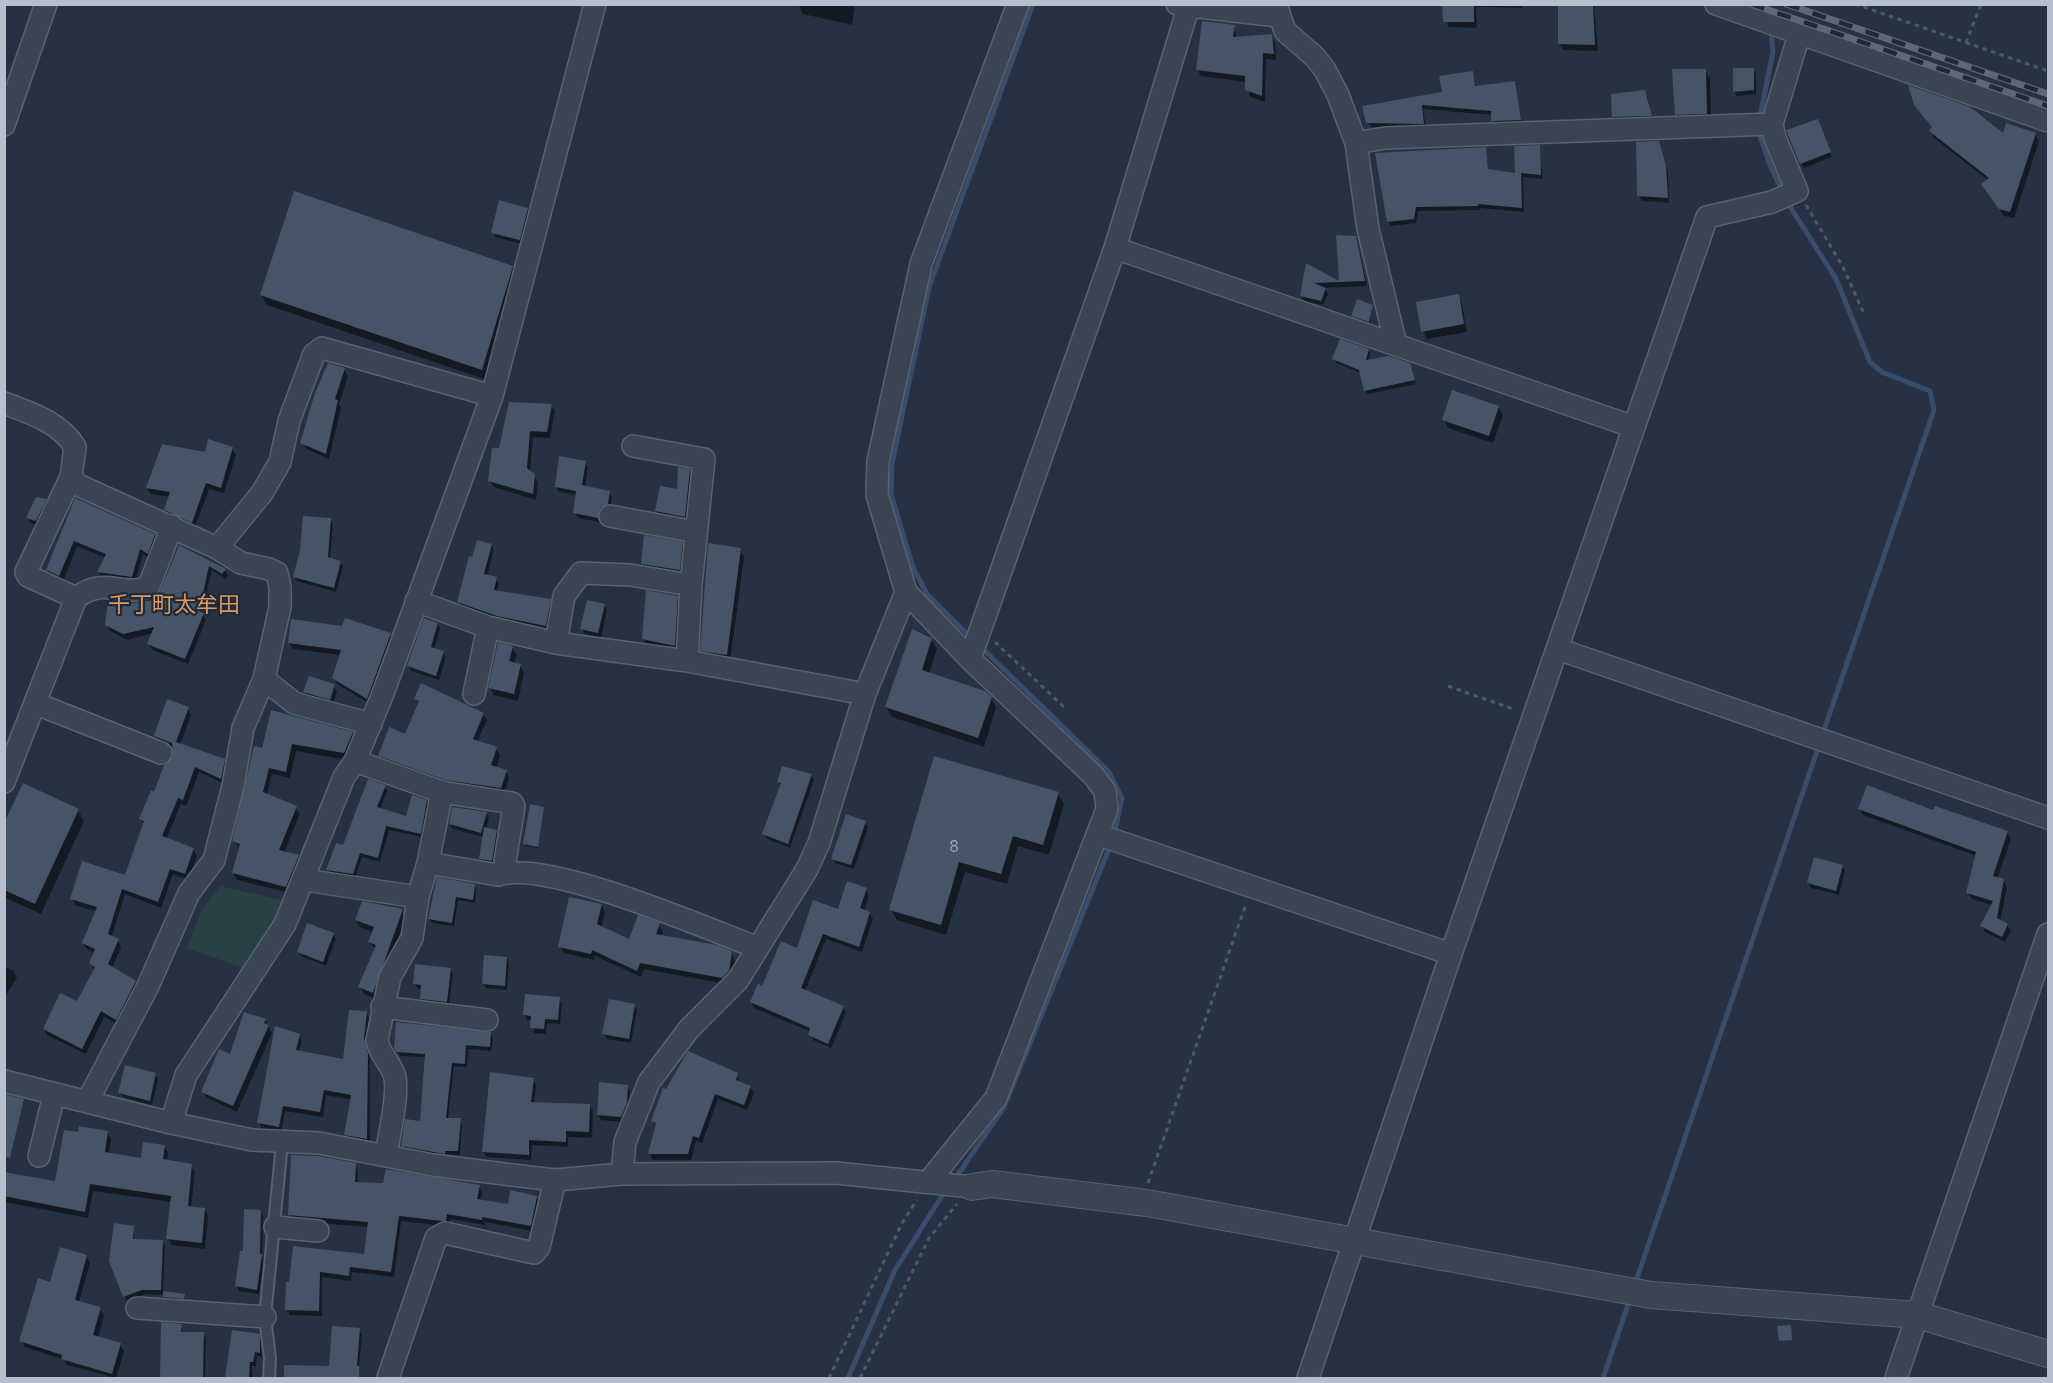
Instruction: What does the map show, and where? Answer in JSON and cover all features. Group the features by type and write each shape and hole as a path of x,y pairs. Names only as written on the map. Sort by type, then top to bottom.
{"street":[{"path":"4,125 46,4"},
{"path":"171,1123 186,1075 285,924 305,880 344,777 355,761 371,724 492,396 595,4"},
{"path":"932,1182 996,1098 1109,838 1104,791 1093,775 975,643 906,592 877,495 878,461 921,264 1018,4"},
{"path":"1716,4 2049,121"},
{"path":"975,643 1115,248 1183,6 1277,10 1285,31 1315,57 1325,70 1338,96 1356,143 1368,229 1396,345"},
{"path":"1308,1378 1451,954 1707,217 1772,202 1795,192 1770,124 1792,32"},
{"path":"1356,143 1385,138 1770,124"},
{"path":"1115,248 1634,427"},
{"path":"217,548 262,493 280,462 297,398 314,354 322,348 492,396"},
{"path":"4,403 39,417 68,435 75,447 70,477 26,572 28,576 76,598"},
{"path":"633,446 704,459 691,585 687,661"},
{"path":"70,477 78,485 172,526 217,548 241,563 269,568 277,573 280,587 280,607 264,679 243,728 233,786 214,860 189,893 148,986 87,1102"},
{"path":"610,516 696,532"},
{"path":"4,782 37,704 76,598 86,590 98,586 141,590 149,586 172,526"},
{"path":"556,643 564,596 581,573 630,575 691,585"},
{"path":"622,1174 625,1142 649,1082 689,1029 738,980 756,947 807,869 819,843 865,694 906,592"},
{"path":"416,602 488,627 556,643 687,661 865,694"},
{"path":"474,694 488,627"},
{"path":"1558,649 2049,818"},
{"path":"264,679 294,703 371,724"},
{"path":"37,704 161,753"},
{"path":"355,761 441,792 512,803 514,806 505,861 508,872"},
{"path":"386,1155 395,1087 394,1074 378,1048 382,1006 390,977 412,938 418,897 428,863 441,792"},
{"path":"1109,838 1451,954"},
{"path":"428,863 498,875 508,872 564,879 756,947"},
{"path":"305,880 418,897"},
{"path":"1896,1378 2049,934"},
{"path":"382,1006 488,1020"},
{"path":"4,1082 171,1123 252,1140 319,1143 433,1165 555,1180 622,1174 836,1173 967,1186 992,1184 1141,1202 1355,1239 1652,1295 1918,1315 2049,1354"},
{"path":"39,1156 54,1095"},
{"path":"388,1378 436,1238 445,1233 534,1253 539,1246 555,1180"},
{"path":"275,1227 318,1231"},
{"path":"137,1308 265,1317"}],"lane":[{"path":"269,1378 270,1358 265,1317 282,1143"}],"path":[{"path":"1855,4 2049,71"},
{"path":"1966,43 1981,4"},
{"path":"1795,192 1843,267 1866,316"},
{"path":"975,643 1064,707"},
{"path":"1448,686 1534,716"},
{"path":"1141,1202 1252,886"},
{"path":"829,1378 902,1223 932,1182"},
{"path":"860,1378 929,1238 967,1186"}],"green space":[{"path":"220,886 291,902 249,970 187,948 201,911"}],"building":[{"path":"1442,4 1474,4 1474,22 1443,22"},
{"path":"1558,4 1593,4 1595,45 1558,44"},
{"path":"1202,21 1235,25 1233,37 1272,34 1274,54 1263,53 1262,96 1245,90 1245,76 1196,70"},
{"path":"1733,68 1754,68 1754,90 1733,92"},
{"path":"1672,69 1706,69 1707,114 1675,115"},
{"path":"1473,71 1475,86 1515,81 1521,120 1491,121 1491,111 1422,105 1424,124 1366,123 1362,106 1442,92 1439,76"},
{"path":"1908,85 1970,107 2003,133 2006,123 2036,133 2010,212 1999,209 1981,184 1989,178 1929,131 1932,127 1914,105"},
{"path":"1645,90 1652,116 1612,117 1611,94"},
{"path":"1818,119 1831,152 1800,164 1786,130"},
{"path":"1659,141 1666,165 1668,198 1637,196 1636,142"},
{"path":"1540,145 1541,175 1521,173 1522,208 1478,204 1478,206 1416,207 1414,219 1387,222 1375,153 1486,147 1488,169 1515,173 1514,146"},
{"path":"294,191 513,266 482,370 260,295"},
{"path":"499,200 528,208 520,240 491,233"},
{"path":"1336,235 1356,236 1365,281 1314,283 1326,288 1321,301 1300,296 1306,263 1339,281"},
{"path":"1459,294 1464,324 1421,332 1416,302"},
{"path":"1357,299 1373,305 1369,322 1351,316"},
{"path":"1340,339 1369,349 1366,360 1389,356 1410,363 1415,380 1364,391 1359,370 1332,359"},
{"path":"328,363 345,368 335,399 338,400 326,454 300,443 315,393"},
{"path":"1452,390 1499,406 1489,436 1442,420"},
{"path":"509,402 552,404 547,432 530,431 527,468 535,474 533,494 488,481 492,448 499,448"},
{"path":"208,439 233,447 221,488 206,483 192,523 164,510 170,492 146,488 162,444 205,452"},
{"path":"559,456 586,461 582,485 610,491 608,504 600,508 598,518 573,513 576,491 555,487"},
{"path":"678,467 690,469 685,517 655,511 660,486 677,489"},
{"path":"36,497 47,499 36,521 26,518"},
{"path":"75,498 155,534 148,554 140,549 132,577 97,572 106,554 74,541 59,576 46,570"},
{"path":"303,516 331,518 328,557 341,561 334,588 293,577 300,550"},
{"path":"644,535 683,542 680,570 641,564"},
{"path":"477,540 492,544 484,574 497,577 494,590 551,599 546,626 497,616 457,602 469,556 472,557"},
{"path":"708,543 741,548 727,655 700,651"},
{"path":"179,545 226,569 222,574 209,566 199,611 204,613 185,659 147,644 154,627 123,634 105,625 108,601 133,603 169,598 159,594"},
{"path":"646,590 678,596 675,646 642,639"},
{"path":"587,600 605,604 598,633 580,629"},
{"path":"345,618 391,633 367,699 332,678 341,650 288,643 291,619 342,626"},
{"path":"424,618 438,623 431,647 444,651 436,676 407,666"},
{"path":"912,629 932,638 922,670 985,691 992,697 978,738 885,707"},
{"path":"498,642 513,646 509,661 521,664 514,694 488,688"},
{"path":"309,676 335,684 330,700 303,692"},
{"path":"421,683 484,713 473,739 497,747 491,765 507,770 501,788 445,780 378,756 389,727 405,734 419,701 414,699"},
{"path":"167,699 189,707 176,742 225,759 221,779 195,767 183,800 178,798 162,836 194,848 185,874 170,869 158,902 122,889 108,934 119,939 108,964 136,981 116,1020 101,1011 82,1049 43,1029 60,993 77,1001 95,967 89,964 95,949 82,943 97,907 70,899 82,861 125,875 144,821 139,819 151,790 154,792 164,765 173,757 172,743 154,736"},
{"path":"271,710 353,732 344,753 292,744 286,772 269,768 263,792 297,806 279,850 299,855 286,887 232,873 240,844 232,841 254,746 262,748"},
{"path":"934,756 1059,792 1043,845 1013,836 1001,874 959,862 941,925 889,910"},
{"path":"782,766 812,774 788,844 762,834 781,783 777,782"},
{"path":"368,779 386,785 377,807 406,816 412,795 427,800 421,834 386,826 378,858 360,853 353,874 326,870 336,843 343,845"},
{"path":"23,783 79,809 35,904 4,890 4,823"},
{"path":"1867,785 1933,810 1935,806 2008,831 1993,876 2004,879 1997,918 2008,924 2002,937 1980,926 1993,901 1966,893 1976,852 1858,809"},
{"path":"530,804 544,807 538,847 523,844"},
{"path":"452,807 487,812 481,833 449,824"},
{"path":"846,814 866,821 851,865 831,859"},
{"path":"484,827 497,830 492,861 479,859"},
{"path":"1814,857 1843,865 1836,891 1807,883"},
{"path":"437,877 475,884 473,900 456,897 452,923 428,919"},
{"path":"847,881 867,888 860,908 870,912 859,947 823,934 801,988 844,1006 828,1044 808,1035 810,1028 750,1002 758,983 762,986 781,941 797,948 813,900 838,909"},
{"path":"569,897 602,904 597,924 629,939 638,915 660,923 656,934 717,945 732,951 729,971 722,978 640,963 637,971 592,950 591,954 558,947"},
{"path":"362,901 403,909 373,993 358,987 376,945 368,942 374,927 355,920"},
{"path":"307,923 334,933 323,962 297,952"},
{"path":"484,955 507,957 505,986 482,984"},
{"path":"415,964 451,968 447,1002 420,999 421,985 413,984"},
{"path":"525,994 560,997 558,1020 545,1019 544,1029 530,1028 531,1016 523,1015"},
{"path":"609,999 635,1004 629,1039 602,1034"},
{"path":"349,1010 367,1011 364,1038 368,1053 367,1139 344,1135 351,1095 324,1090 320,1112 283,1106 279,1127 257,1123 275,1026 300,1034 296,1050 343,1059"},
{"path":"244,1012 266,1019 264,1023 269,1025 233,1106 201,1092 219,1049 230,1054"},
{"path":"396,1022 491,1032 490,1047 466,1045 465,1064 452,1063 446,1118 461,1118 458,1151 445,1151 445,1154 401,1146 405,1119 420,1121 425,1054 396,1052 394,1048"},
{"path":"688,1051 738,1073 736,1080 751,1086 744,1105 715,1094 699,1138 693,1136 688,1154 648,1154 656,1123 651,1121 663,1088 666,1089"},
{"path":"125,1065 156,1073 150,1101 118,1093"},
{"path":"490,1072 534,1078 531,1102 590,1104 589,1132 566,1131 566,1142 529,1140 529,1155 482,1152"},
{"path":"599,1082 628,1085 627,1103 621,1117 597,1115"},
{"path":"4,1094 24,1099 10,1158 4,1157"},
{"path":"79,1126 108,1131 105,1152 141,1158 143,1142 165,1145 163,1159 192,1164 188,1206 205,1208 202,1243 166,1239 171,1196 90,1184 85,1212 4,1196 4,1172 55,1181 64,1130 78,1132"},
{"path":"291,1155 318,1156 356,1163 355,1182 383,1183 386,1169 480,1185 477,1199 508,1204 510,1190 537,1196 531,1226 482,1217 482,1220 447,1214 446,1221 399,1216 391,1272 350,1267 349,1276 320,1272 319,1311 285,1310 286,1282 289,1282 293,1246 364,1254 368,1222 288,1215"},
{"path":"244,1209 261,1210 260,1254 262,1254 257,1290 235,1286 240,1251 243,1251"},
{"path":"114,1223 134,1226 133,1239 163,1240 161,1290 142,1290 123,1297 109,1261"},
{"path":"60,1247 87,1255 75,1300 101,1307 93,1335 121,1343 112,1374 61,1359 62,1355 19,1341 38,1278 50,1282"},
{"path":"163,1291 185,1294 184,1299 163,1297"},
{"path":"161,1322 182,1324 181,1332 204,1332 203,1378 160,1378"},
{"path":"1791,1325 1792,1340 1779,1341 1777,1326"},
{"path":"332,1326 360,1328 357,1366 359,1366 359,1378 284,1378 284,1365 329,1366"},
{"path":"232,1330 260,1334 260,1353 255,1352 253,1362 250,1362 249,1378 225,1378"}],"waterway":[{"path":"972,639 927,594 913,568 891,494 892,464 929,287 1033,4"},
{"path":"1759,121 1773,52 1771,30"},
{"path":"1758,130 1782,191"},
{"path":"1786,200 1836,279 1870,362 1882,372 1930,391 1934,410 1822,736"},
{"path":"981,647 1109,772 1122,798 1114,835"},
{"path":"1635,1284 1819,745"},
{"path":"955,1179 1004,1107 1111,844"},
{"path":"848,1378 895,1270 945,1191"},
{"path":"1603,1378 1630,1299"}],"railway":[{"path":"1751,4 2048,106"},
{"path":"1786,4 2048,94"}],"district":[{"name":"千丁町太牟田","path":"174,606"}]}
